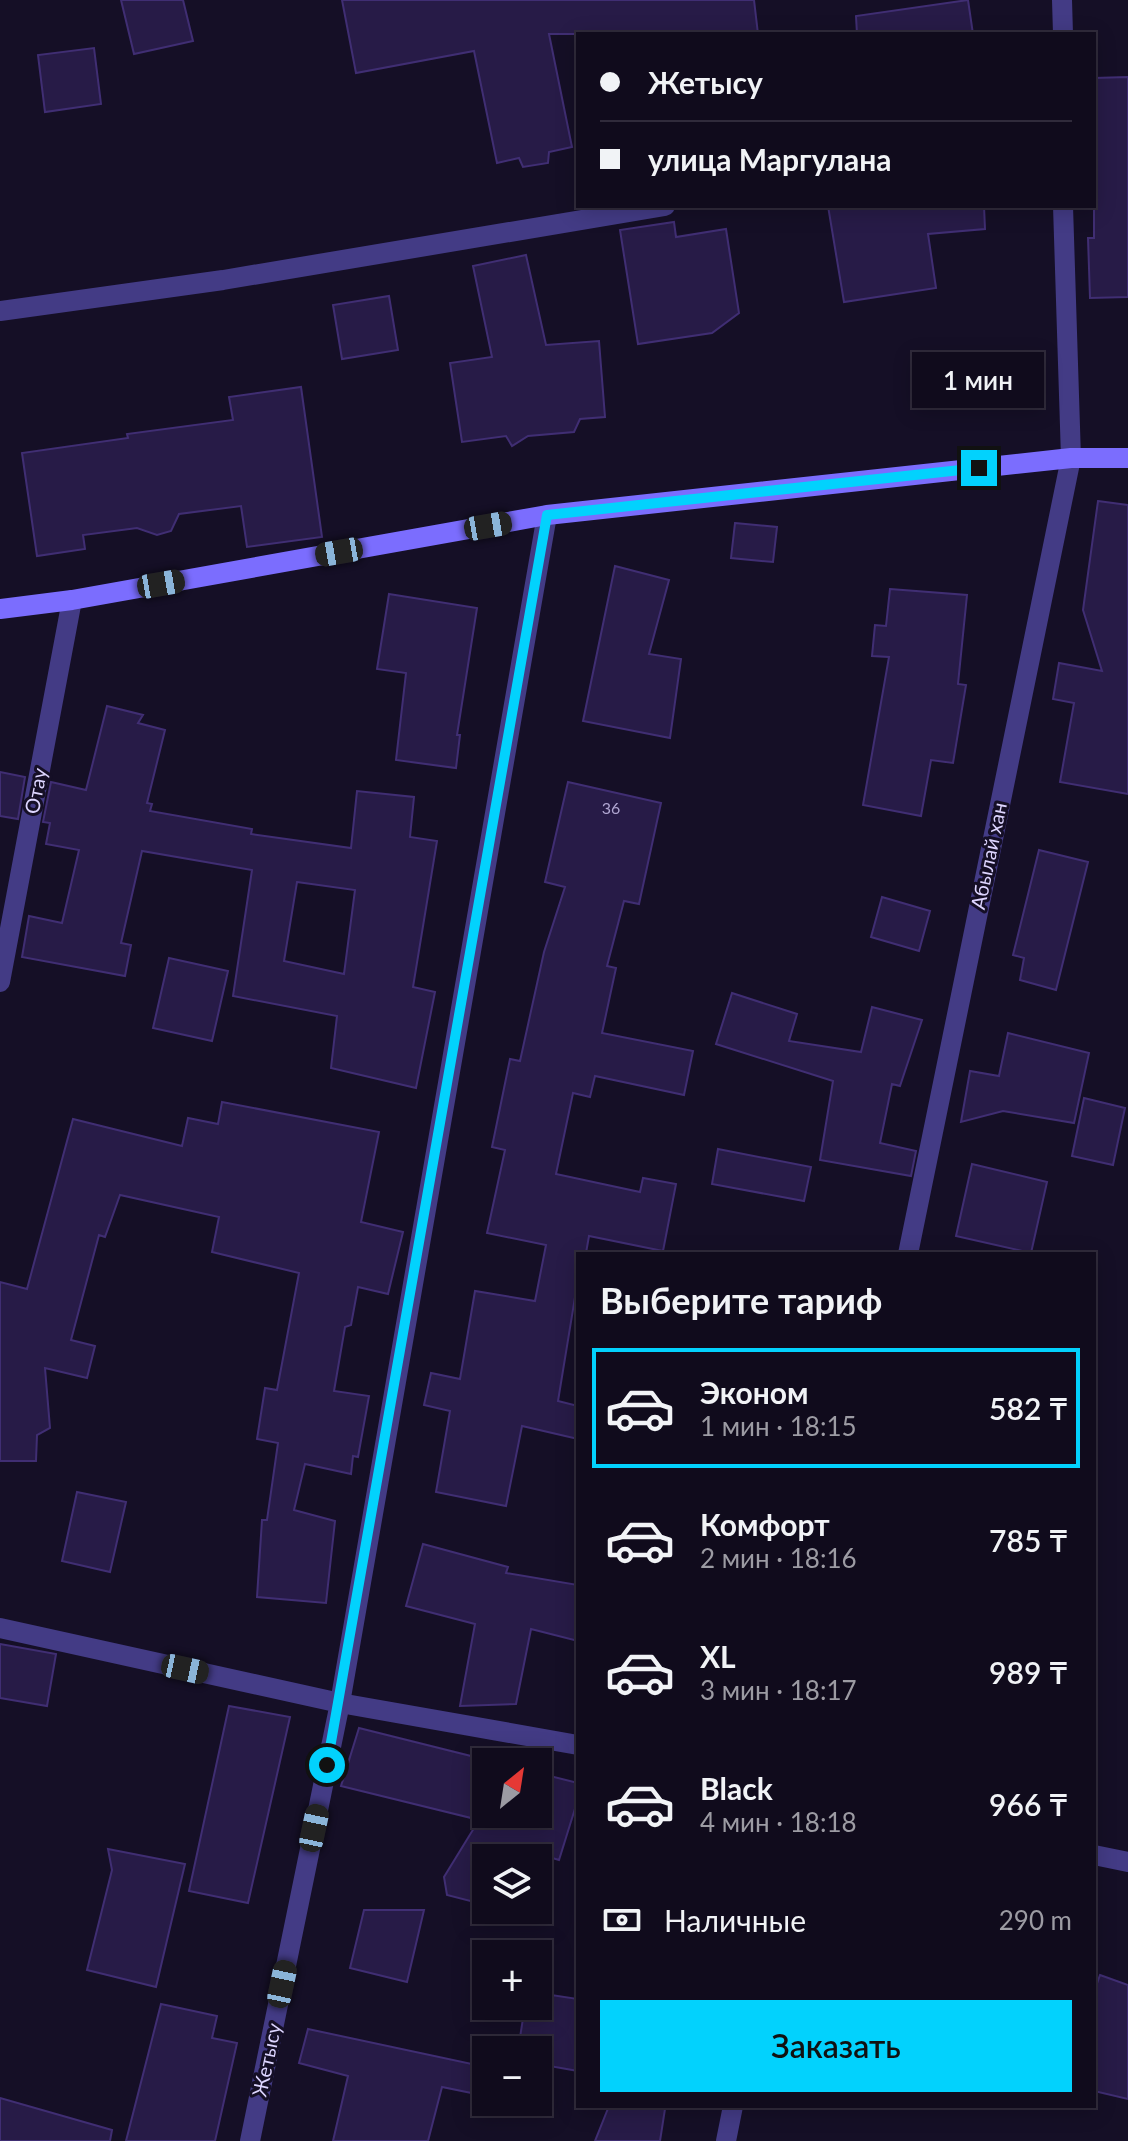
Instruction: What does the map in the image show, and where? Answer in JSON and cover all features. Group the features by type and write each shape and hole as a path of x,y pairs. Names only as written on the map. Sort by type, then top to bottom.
{"street":[{"path":"1062,0 1063,32"},
{"path":"0,311 223,280 653,208"},
{"name":"Абылай хан","path":"908,1252 1071,458 1063,208"},
{"path":"0,609 72,600 547,515 1071,458 1128,458"},
{"name":"Жетысу","path":"250,2141 340,1703 547,515"},
{"name":"Отау","path":"0,982 72,600"},
{"path":"0,1628 340,1703 576,1745"},
{"path":"1096,1855 1128,1862"},
{"path":"726,2141 733,2108"}],"building":[{"path":"121,0 183,0 193,41 134,54"},
{"path":"342,0 754,0 758,32 549,34 572,147 549,152 548,163 523,167 519,158 497,163 474,51 356,73"},
{"path":"968,0 973,32 857,32 856,16"},
{"path":"94,48 101,104 45,112 38,55"},
{"path":"1128,77 1128,297 1090,298 1088,238 1094,238 1096,208 1096,78"},
{"path":"828,208 984,208 985,229 928,234 936,288 844,302"},
{"path":"674,222 676,237 726,229 739,313 712,333 638,344 620,230"},
{"path":"526,255 546,345 599,341 605,417 580,419 574,432 528,436 512,446 506,436 462,442 450,363 492,357 473,266"},
{"path":"389,296 398,350 342,359 333,305"},
{"path":"301,387 322,537 247,547 241,506 179,514 171,531 157,535 137,528 83,535 85,549 37,556 22,453 128,438 127,434 233,420 229,397"},
{"path":"1098,501 1128,505 1128,794 1060,782 1074,703 1053,699 1059,663 1102,671 1083,610"},
{"path":"735,523 777,527 773,562 731,558"},
{"path":"615,566 669,580 649,654 681,659 670,738 583,721"},
{"path":"890,589 967,595 958,684 966,685 953,763 931,760 921,816 863,805 889,657 872,656 875,625 886,626"},
{"path":"389,594 477,608 457,735 460,735 456,768 396,760 406,673 377,669"},
{"path":"107,706 143,715 138,723 165,730 147,803 152,804 150,811 252,829 251,834 351,848 357,791 414,797 410,837 437,841 413,987 435,992 416,1088 331,1068 337,1016 233,996 252,870 142,851 121,943 131,945 125,976 22,957 29,916 62,923 79,850 46,844 50,823 43,822 51,782 86,790","holes":["297,882 355,890 344,974 284,961"]},
{"path":"0,772 25,777 18,819 0,816"},
{"path":"568,782 661,803 639,904 624,901 607,966 616,968 602,1033 693,1051 684,1095 595,1076 590,1097 573,1093 556,1174 640,1192 643,1178 676,1184 663,1251 589,1236 586,1252 576,1252 576,1291 558,1401 576,1406 576,1439 522,1426 506,1506 436,1492 450,1411 424,1405 431,1373 460,1379 475,1291 535,1301 546,1245 487,1233 505,1150 492,1147 510,1059 520,1061 544,952 565,887 545,882"},
{"path":"1039,850 1088,862 1056,990 1020,980 1024,958 1013,955"},
{"path":"882,897 930,911 919,951 871,937"},
{"path":"169,958 228,971 212,1041 153,1028"},
{"path":"732,993 797,1014 789,1041 861,1052 872,1007 922,1020 900,1086 892,1084 880,1143 916,1151 911,1176 820,1160 833,1081 716,1044"},
{"path":"1008,1033 1089,1053 1074,1123 1003,1111 961,1122 970,1071 999,1076"},
{"path":"1084,1098 1125,1108 1113,1165 1072,1156"},
{"path":"222,1102 379,1132 361,1222 403,1232 388,1294 358,1287 351,1325 345,1327 334,1391 369,1396 358,1457 353,1456 351,1474 305,1464 294,1510 335,1521 326,1603 257,1597 262,1520 267,1520 278,1443 257,1439 265,1388 277,1390 299,1273 212,1252 219,1217 120,1195 105,1237 99,1235 71,1340 95,1346 87,1378 45,1368 50,1428 37,1435 36,1461 0,1461 0,1282 27,1289 73,1119 182,1146 188,1118 218,1124"},
{"path":"718,1149 811,1167 804,1201 712,1184"},
{"path":"972,1164 1047,1182 1031,1252 956,1236"},
{"path":"77,1492 126,1502 110,1572 62,1561"},
{"path":"423,1544 508,1567 506,1573 576,1585 576,1640 531,1629 516,1704 460,1706 475,1624 406,1606"},
{"path":"0,1644 56,1654 47,1706 0,1698"},
{"path":"229,1706 290,1717 248,1903 189,1891"},
{"path":"359,1728 472,1756 472,1818 341,1786"},
{"path":"552,1776 576,1782 576,1805 559,1860 552,1858 552,1844 472,1844 472,1901 447,1895 444,1877 474,1828 552,1828"},
{"path":"108,1849 185,1864 156,1987 87,1970 112,1870"},
{"path":"364,1910 424,1910 407,1982 350,1968"},
{"path":"1100,1975 1128,1985 1128,2099 1096,2091 1096,1986"},
{"path":"552,1995 576,1999 576,2071 552,2066 552,2036 520,2036 523,2020 552,2020"},
{"path":"161,2004 217,2016 212,2038 237,2043 215,2141 126,2141"},
{"path":"308,2029 472,2064 472,2093 442,2087 428,2141 333,2141 348,2076 299,2063"},
{"path":"0,2098 112,2130 110,2141 0,2141"},
{"path":"608,2108 665,2109 660,2141 595,2141"}],"route":[{"path":"327,1765 547,515 979,468"}]}
